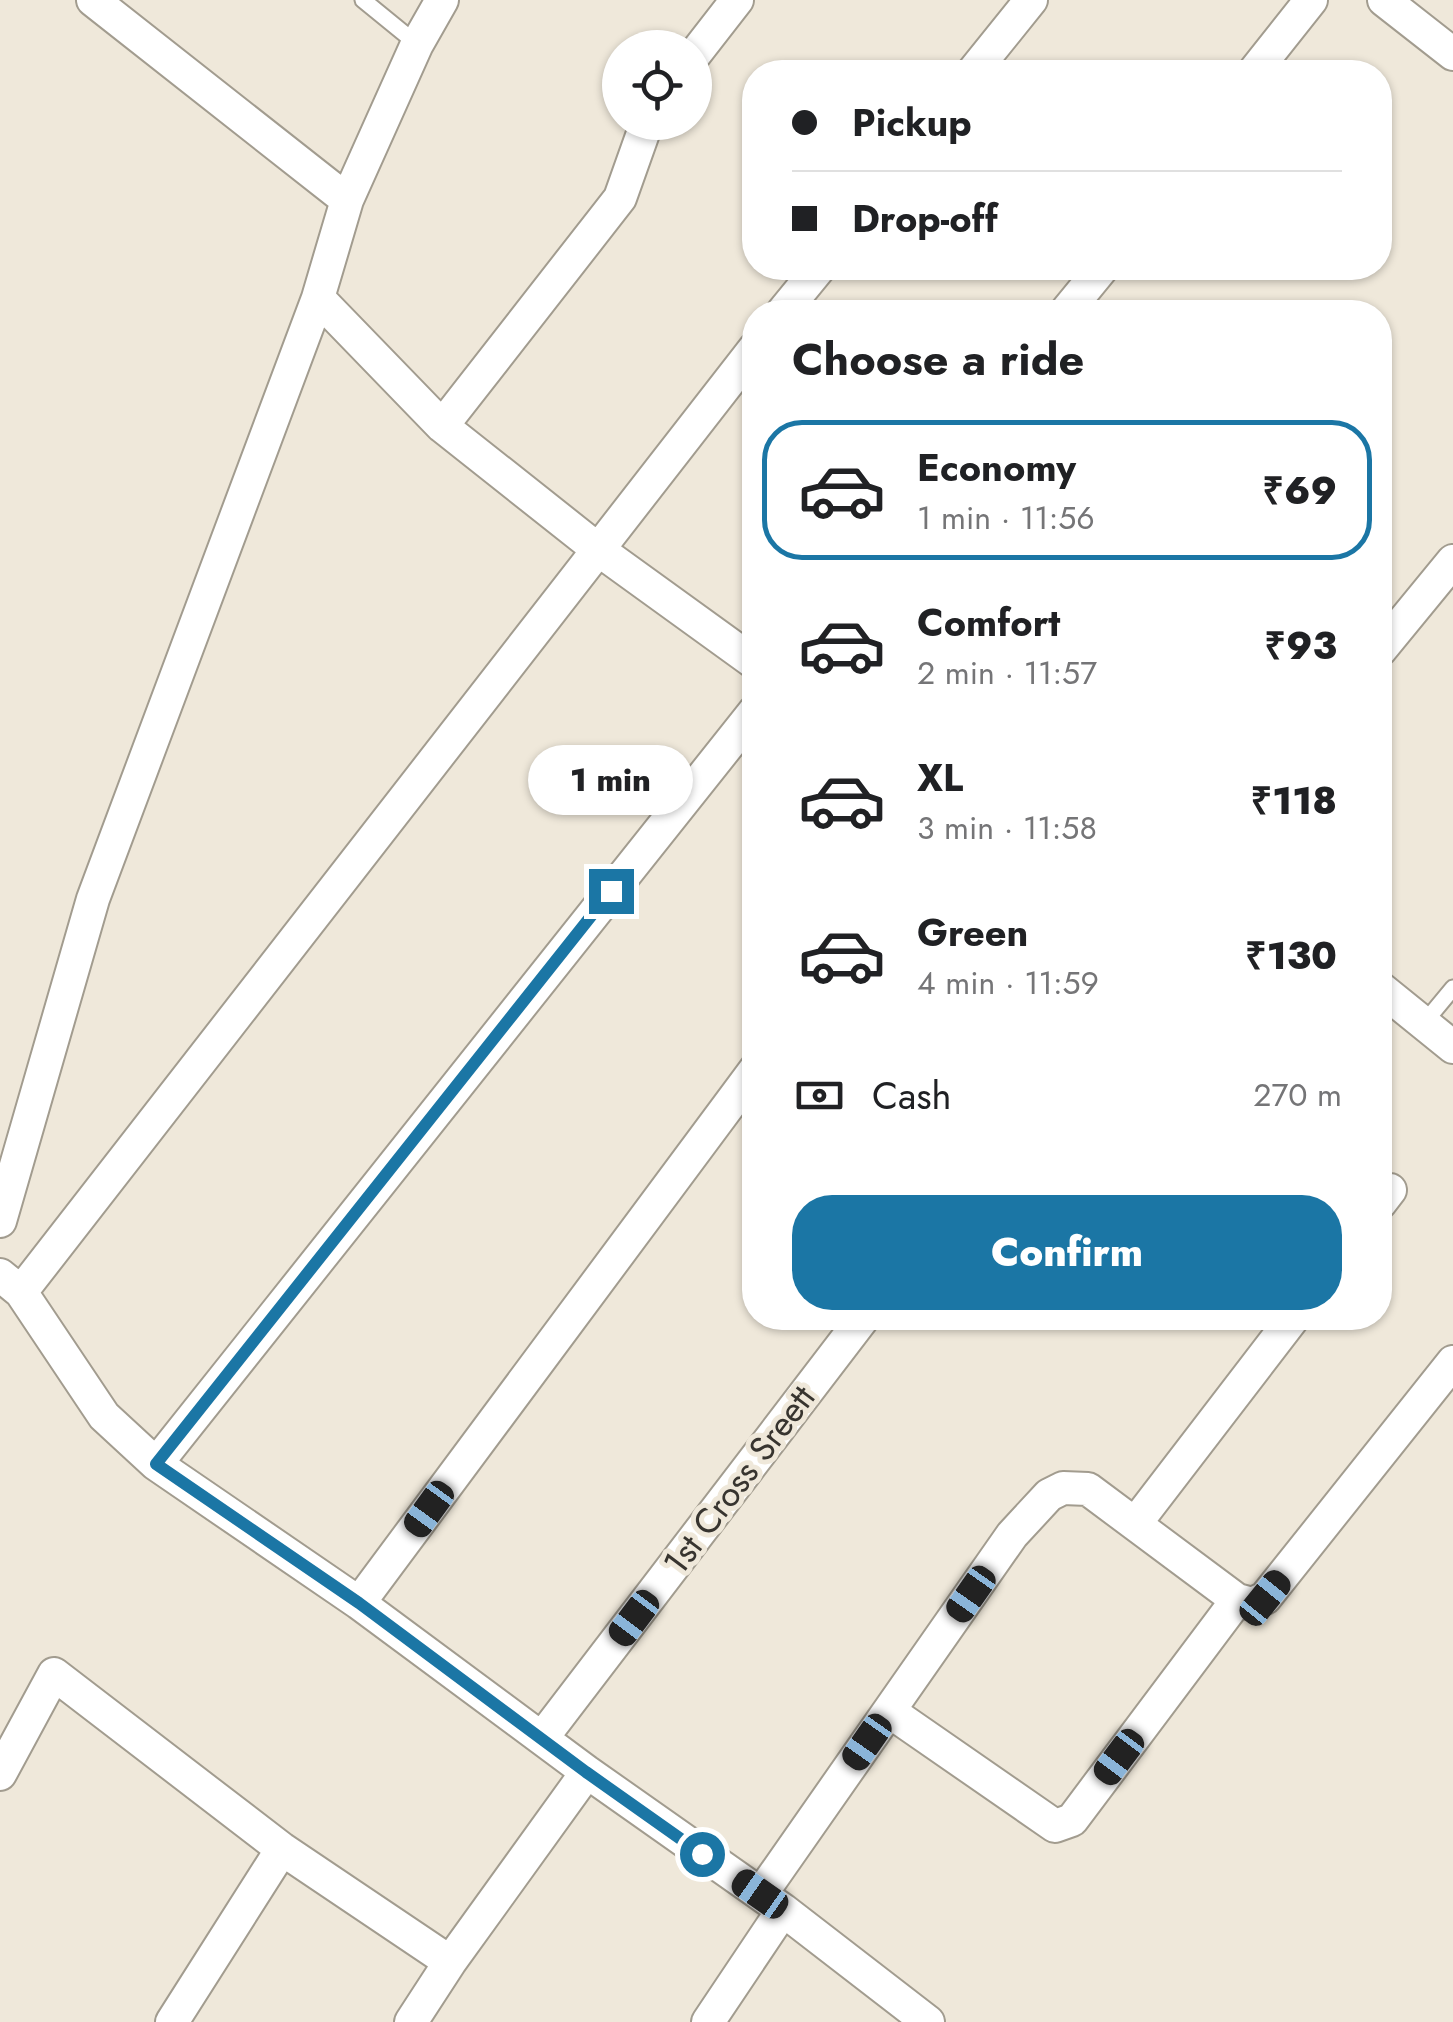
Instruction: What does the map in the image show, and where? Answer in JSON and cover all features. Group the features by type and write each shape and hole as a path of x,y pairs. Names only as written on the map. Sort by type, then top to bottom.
{"street":[{"path":"94,0 347,200"},
{"path":"0,1221 93,899 318,298 347,200 417,44 442,0"},
{"path":"712,32 737,0"},
{"path":"983,60 1031,0"},
{"path":"1264,60 1311,0"},
{"path":"1384,0 1453,54"},
{"path":"442,426 620,198 640,140"},
{"path":"793,300 809,280"},
{"path":"1076,300 1092,280"},
{"path":"318,298 442,426 596,548 742,654"},
{"path":"742,364 11,1284 104,1416 156,1464 359,1603 586,1772 772,1902 928,2022"},
{"path":"1392,635 1453,561"},
{"path":"156,1464 742,726"},
{"path":"1392,998 1453,1047"},
{"path":"359,1603 742,1087"},
{"name":"1st Cross Sreett","path":"542,1738 854,1330"},
{"path":"1135,1524 1284,1330"},
{"path":"708,2022 772,1902 889,1712 1012,1535 1049,1495 1063,1488 1088,1489 1237,1600 1252,1604 1265,1598 1453,1362"},
{"path":"889,1712 1055,1826 1072,1820 1237,1600"},
{"path":"0,1774 54,1674 282,1849 450,1962"},
{"path":"411,2022 586,1772"},
{"path":"172,2022 282,1849"}],"lane":[{"path":"363,0 417,44"},
{"path":"1424,1023 1453,988"}],"route":[{"path":"611,891 156,1464 359,1603 702,1854"}]}
